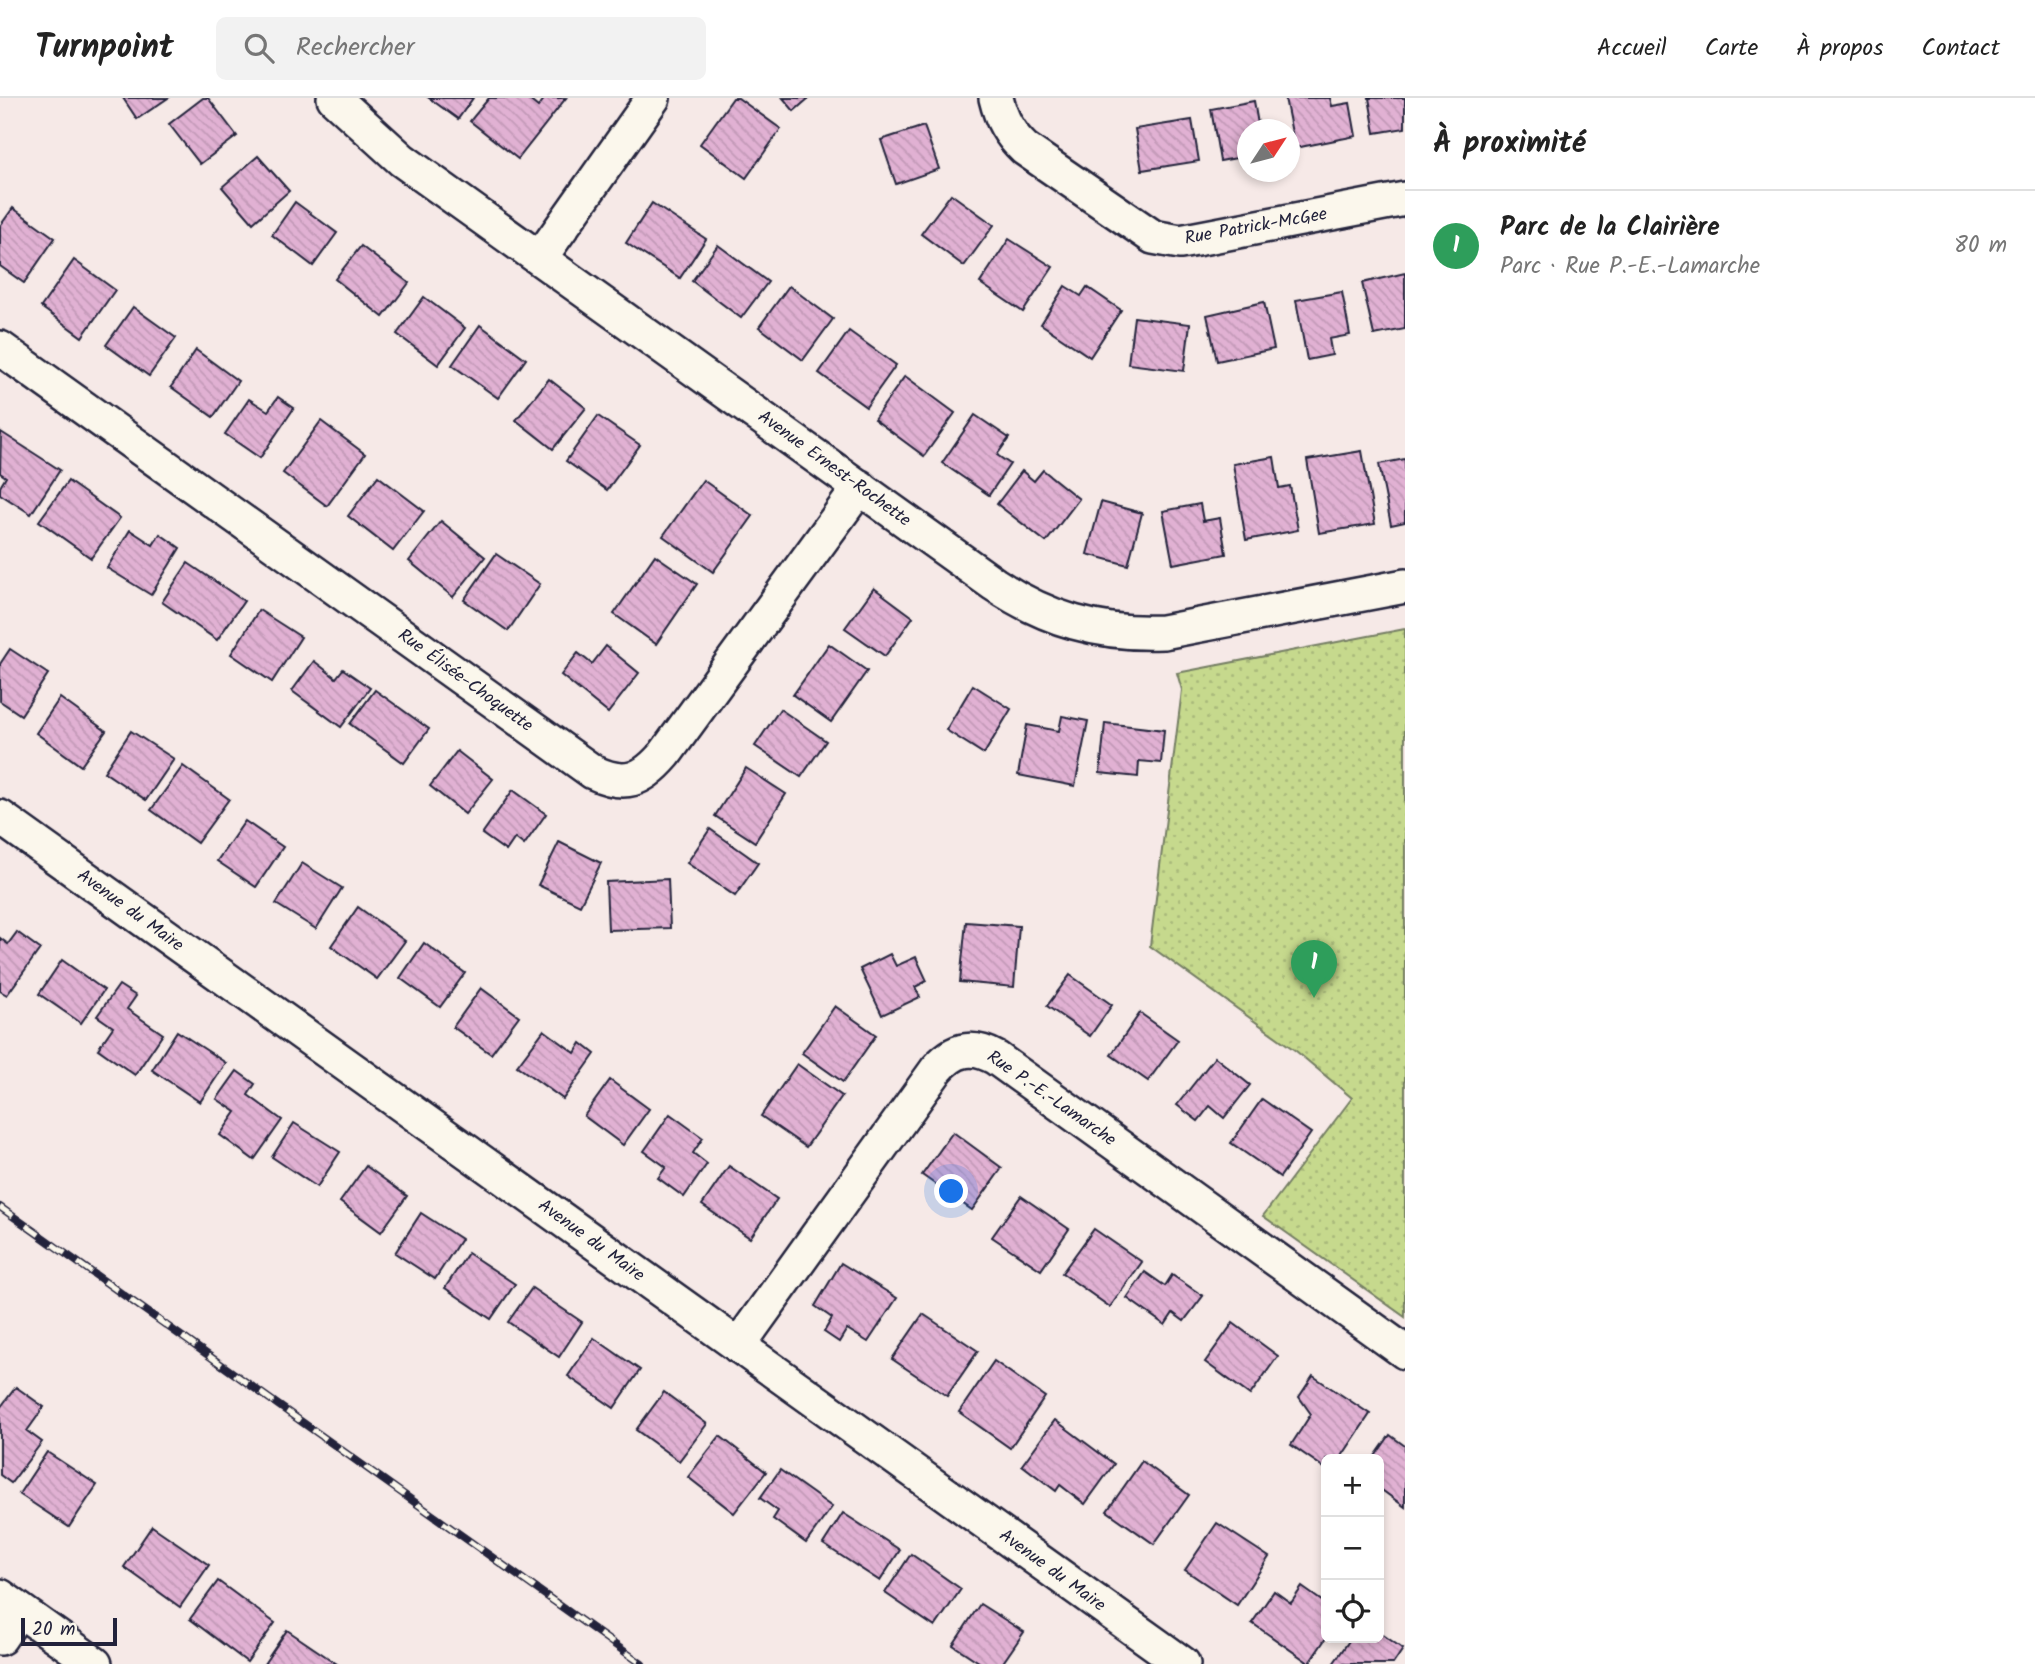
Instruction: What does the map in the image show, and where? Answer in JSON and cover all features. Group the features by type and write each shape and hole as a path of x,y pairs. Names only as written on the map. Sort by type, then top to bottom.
{"street":[{"name":"Avenue Ernest-Rochette","path":"334,98 402,160 1024,603 1057,618 1097,629 1116,632 1163,632 1405,586"},
{"path":"540,258 653,98"},
{"name":"Rue Patrick-McGee","path":"996,98 1005,126 1025,149 1153,237 1180,242 1405,200"},
{"name":"Rue Élisée-Choquette","path":"0,348 593,772 619,781 644,775 665,754 860,487"},
{"name":"Avenue du Maire","path":"0,817 1183,1664"},
{"name":"Rue P.-E.-Lamarche","path":"738,1346 937,1069 945,1060 964,1049 985,1052 996,1058 1405,1352"},
{"path":"0,1638 10,1603 95,1664"}],"green space":[{"path":"1405,629 1405,1317 1263,1216 1352,1098 1296,1051 1150,946 1182,690 1177,673"}],"building":[{"path":"123,98 168,98 137,119"},
{"path":"203,98 208,98 237,136 200,164 169,124"},
{"path":"429,98 473,98 458,119"},
{"path":"489,98 527,98 538,107 545,98 566,98 518,159 470,121"},
{"path":"733,98 738,98 781,129 746,178 700,144"},
{"path":"783,98 809,98 794,111"},
{"path":"1285,98 1330,98 1332,106 1350,103 1356,136 1300,147 1300,119 1289,119"},
{"path":"1369,98 1405,98 1405,128 1375,133"},
{"path":"1254,101 1257,119 1237,119 1237,158 1220,161 1211,109"},
{"path":"1192,120 1199,161 1142,170 1135,129"},
{"path":"924,126 939,169 896,184 881,140"},
{"path":"258,156 289,191 253,223 222,187"},
{"path":"951,194 994,225 964,266 921,234"},
{"path":"295,202 337,233 313,266 272,235"},
{"path":"652,203 706,239 680,278 626,243"},
{"path":"13,208 55,238 24,283 0,266 0,226"},
{"path":"1009,239 1053,267 1023,312 980,283"},
{"path":"718,245 768,282 741,318 692,281"},
{"path":"361,246 409,283 383,317 335,279"},
{"path":"74,260 115,290 82,337 41,307"},
{"path":"1405,273 1405,329 1374,335 1362,283"},
{"path":"789,286 833,319 803,360 759,327"},
{"path":"1065,286 1081,296 1087,287 1121,310 1090,357 1041,324"},
{"path":"1342,292 1350,335 1329,339 1332,355 1307,360 1296,300"},
{"path":"424,297 465,328 438,365 397,334"},
{"path":"1264,302 1274,349 1217,361 1207,315"},
{"path":"133,307 176,338 149,376 106,345"},
{"path":"1134,317 1190,324 1184,371 1128,364"},
{"path":"480,325 526,359 498,398 452,365"},
{"path":"849,331 896,365 866,407 819,373"},
{"path":"196,350 238,381 213,417 171,387"},
{"path":"905,376 955,413 924,456 874,419"},
{"path":"549,379 586,408 553,449 516,420"},
{"path":"278,397 294,408 260,458 225,434 249,399 268,411"},
{"path":"975,415 1009,438 997,455 1010,464 989,495 942,463"},
{"path":"598,416 640,445 607,490 566,461"},
{"path":"321,421 365,454 327,506 283,473"},
{"path":"1,432 60,470 31,514 0,494 0,487 6,477 0,473"},
{"path":"1362,451 1375,524 1319,533 1307,460"},
{"path":"1274,457 1279,488 1290,486 1298,530 1246,540 1233,464"},
{"path":"1405,459 1405,522 1391,525 1379,464"},
{"path":"1043,470 1079,499 1046,542 997,504 1022,471 1034,481"},
{"path":"378,476 424,511 393,551 348,516"},
{"path":"703,480 753,516 713,572 663,536"},
{"path":"68,481 120,518 91,558 39,521"},
{"path":"1101,502 1142,513 1128,565 1087,554"},
{"path":"1200,504 1203,521 1220,518 1226,554 1173,564 1163,511"},
{"path":"441,521 485,557 453,597 409,561"},
{"path":"130,530 153,545 160,534 180,548 151,595 107,568"},
{"path":"496,554 540,584 508,631 464,600"},
{"path":"655,555 697,584 656,644 614,614"},
{"path":"188,563 244,601 217,640 162,602"},
{"path":"874,588 913,617 885,656 845,628"},
{"path":"259,610 301,637 272,682 231,654"},
{"path":"829,644 867,671 831,722 793,695"},
{"path":"606,646 639,673 608,713 561,675 578,653 592,664"},
{"path":"10,649 48,674 21,715 0,701 0,664"},
{"path":"314,661 336,678 343,669 370,688 341,727 292,691"},
{"path":"973,685 1011,709 984,754 946,730"},
{"path":"375,690 429,729 404,763 350,724"},
{"path":"60,698 106,731 81,766 36,733"},
{"path":"780,709 826,741 801,777 755,746"},
{"path":"1062,716 1088,721 1075,786 1018,775 1027,725 1059,731"},
{"path":"1105,723 1164,730 1161,763 1139,761 1138,777 1100,773"},
{"path":"131,731 174,759 146,800 104,772"},
{"path":"457,751 493,779 465,814 430,786"},
{"path":"183,766 229,799 197,843 151,810"},
{"path":"746,768 786,794 755,842 715,816"},
{"path":"513,790 546,814 524,845 515,838 506,851 482,834"},
{"path":"245,821 283,847 256,887 217,861"},
{"path":"710,829 758,863 735,896 687,863"},
{"path":"559,842 601,863 580,905 538,885"},
{"path":"302,863 342,888 316,929 276,904"},
{"path":"668,879 670,928 608,930 606,882"},
{"path":"358,907 405,941 377,979 331,946"},
{"path":"966,922 1019,926 1014,987 960,982"},
{"path":"17,932 40,949 7,995 0,991 0,938 8,944"},
{"path":"424,943 465,973 440,1007 400,978"},
{"path":"890,954 896,966 916,957 927,981 915,987 920,997 882,1015 860,969"},
{"path":"62,960 104,990 81,1023 39,994"},
{"path":"1070,975 1112,1005 1090,1036 1047,1006"},
{"path":"119,985 136,996 127,1009 163,1034 135,1075 98,1049 113,1027 97,1016"},
{"path":"481,988 519,1016 491,1054 453,1027"},
{"path":"835,1006 876,1035 843,1082 802,1053"},
{"path":"1140,1013 1178,1040 1148,1081 1111,1055"},
{"path":"544,1030 575,1053 581,1043 595,1054 563,1099 517,1066"},
{"path":"177,1031 226,1063 200,1102 152,1070"},
{"path":"1215,1057 1250,1085 1224,1118 1210,1106 1198,1121 1177,1105"},
{"path":"797,1064 842,1096 806,1147 761,1116"},
{"path":"237,1071 255,1084 248,1095 282,1120 254,1160 220,1135 236,1112 217,1099"},
{"path":"610,1080 649,1109 623,1145 584,1116"},
{"path":"1262,1099 1311,1133 1280,1177 1231,1143"},
{"path":"670,1114 703,1138 693,1153 707,1164 684,1197 658,1178 666,1167 644,1151"},
{"path":"294,1123 340,1152 317,1187 272,1157"},
{"path":"953,1132 1002,1168 972,1210 922,1175"},
{"path":"366,1166 407,1196 381,1232 340,1202"},
{"path":"729,1166 777,1199 750,1238 702,1205"},
{"path":"1021,1196 1069,1229 1041,1270 992,1237"},
{"path":"421,1213 461,1239 435,1279 395,1253"},
{"path":"1094,1229 1142,1262 1110,1307 1062,1273"},
{"path":"468,1253 515,1284 491,1319 445,1288"},
{"path":"841,1263 897,1298 868,1342 847,1329 839,1342 824,1332 832,1318 815,1306"},
{"path":"1145,1272 1165,1286 1172,1275 1203,1296 1184,1321 1173,1313 1165,1325 1127,1298"},
{"path":"532,1288 582,1322 559,1357 508,1322"},
{"path":"923,1314 978,1351 947,1396 892,1359"},
{"path":"1233,1323 1278,1356 1250,1395 1205,1362"},
{"path":"594,1338 640,1370 614,1408 568,1376"},
{"path":"994,1361 1045,1397 1010,1448 959,1412"},
{"path":"1313,1376 1370,1414 1343,1454 1321,1454 1321,1466 1291,1445 1311,1414 1299,1397"},
{"path":"16,1387 44,1407 27,1431 42,1442 11,1483 0,1475 0,1408"},
{"path":"664,1392 707,1424 679,1461 636,1430"},
{"path":"1055,1420 1114,1464 1085,1504 1060,1485 1056,1491 1022,1465"},
{"path":"1390,1435 1405,1446 1405,1507 1384,1492 1384,1454 1377,1454"},
{"path":"720,1436 766,1472 734,1513 688,1477"},
{"path":"47,1452 97,1485 69,1527 19,1494"},
{"path":"1142,1461 1189,1495 1154,1544 1107,1511"},
{"path":"780,1470 832,1507 806,1543 773,1519 778,1511 760,1498"},
{"path":"843,1513 900,1550 880,1581 823,1544"},
{"path":"1217,1523 1269,1557 1237,1605 1185,1570"},
{"path":"152,1526 209,1565 180,1607 124,1567"},
{"path":"911,1554 961,1589 935,1627 885,1593"},
{"path":"218,1581 275,1623 247,1662 190,1619"},
{"path":"1302,1587 1321,1600 1323,1643 1309,1663 1252,1623 1274,1591 1291,1603"},
{"path":"980,1604 1024,1632 1002,1664 982,1664 953,1645"},
{"path":"287,1630 337,1664 264,1664"},
{"path":"1384,1636 1403,1649 1393,1664 1333,1664 1348,1643 1384,1643"}],"railway":[{"path":"0,1207 642,1664"}],"place":[{"name":"Parc de la Clairière","path":"1314,998"}]}
